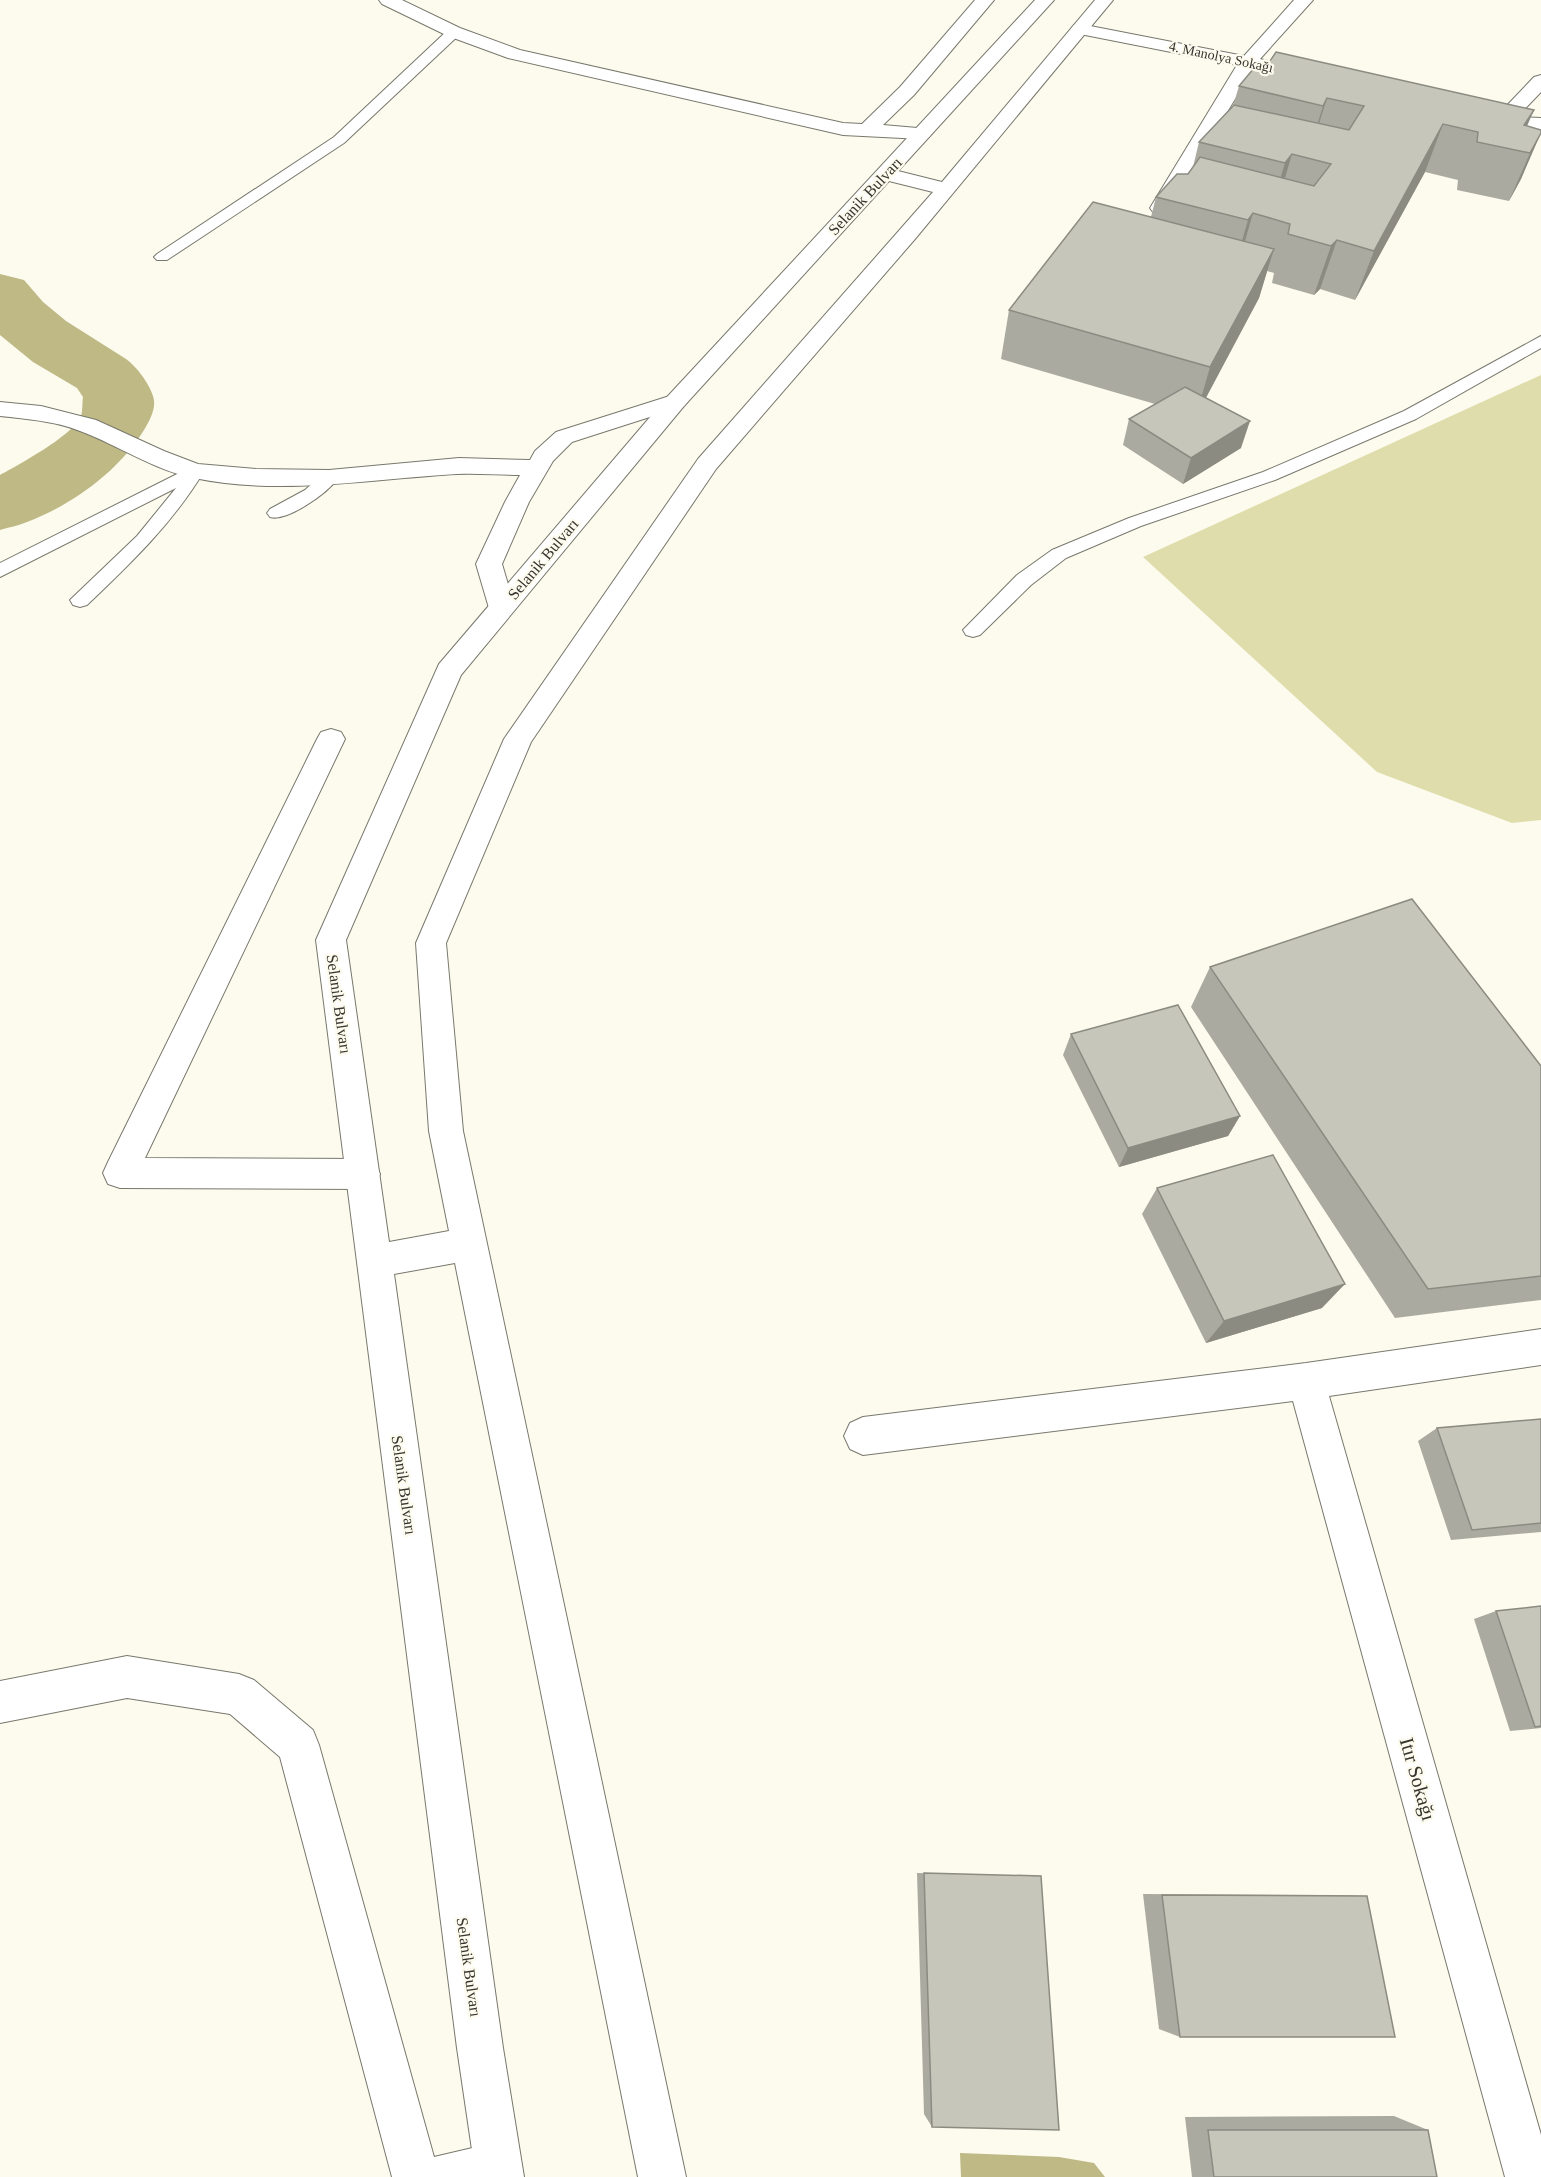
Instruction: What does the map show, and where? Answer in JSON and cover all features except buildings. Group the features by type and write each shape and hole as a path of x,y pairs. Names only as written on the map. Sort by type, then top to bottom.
{"street":[{"path":"388,0 454,32 515,54 843,129 922,133"},
{"path":"867,130 907,91 985,0"},
{"name":"Selanik Bulvarı","path":"499,2171 331,940 449,671 676,400 1045,0"},
{"path":"662,2177 446,1131 431,943 518,739 707,464 946,189 1104,0"},
{"path":"1160,208 1248,62 1304,0"},
{"name":"4. Manolya Sokağı","path":"1080,29 1248,62 1329,81"},
{"path":"1502,122 1541,81"},
{"path":"1479,117 1502,122 1541,124"},
{"path":"885,174 946,189"},
{"path":"502,608 489,564 517,502 544,456 564,437 676,400"},
{"path":"0,409 41,413 88,425 154,456 195,471 256,477 329,478 459,466 537,468"},
{"path":"331,739 120,1173 363,1174"},
{"path":"374,1261 469,1244"},
{"path":"863,1436 1306,1381 1541,1347"},
{"name":"Itır Sokağı","path":"1306,1381 1529,2177"},
{"path":"0,1702 128,1677 239,1695 298,1745 416,2177"},
{"path":"444,2177 499,2171"}],"lane":[{"path":"162,257 339,140 454,32"},
{"path":"973,630 1024,580 1059,554 1135,522 1269,476 1410,415 1541,340"},
{"path":"0,571 195,471"},
{"path":"80,600 152,533 183,493 195,471"},
{"path":"276,513 311,494 329,478"}],"shaded area":[{"path":"1541,375 1541,820 1512,823 1377,772 1143,557"},
{"path":"960,2153 1059,2157 1094,2163 1105,2177 961,2177"}],"waterway":[{"path":"0,294 41,335 107,378 118,397 117,416 105,435 85,454 38,486 0,505"}]}
